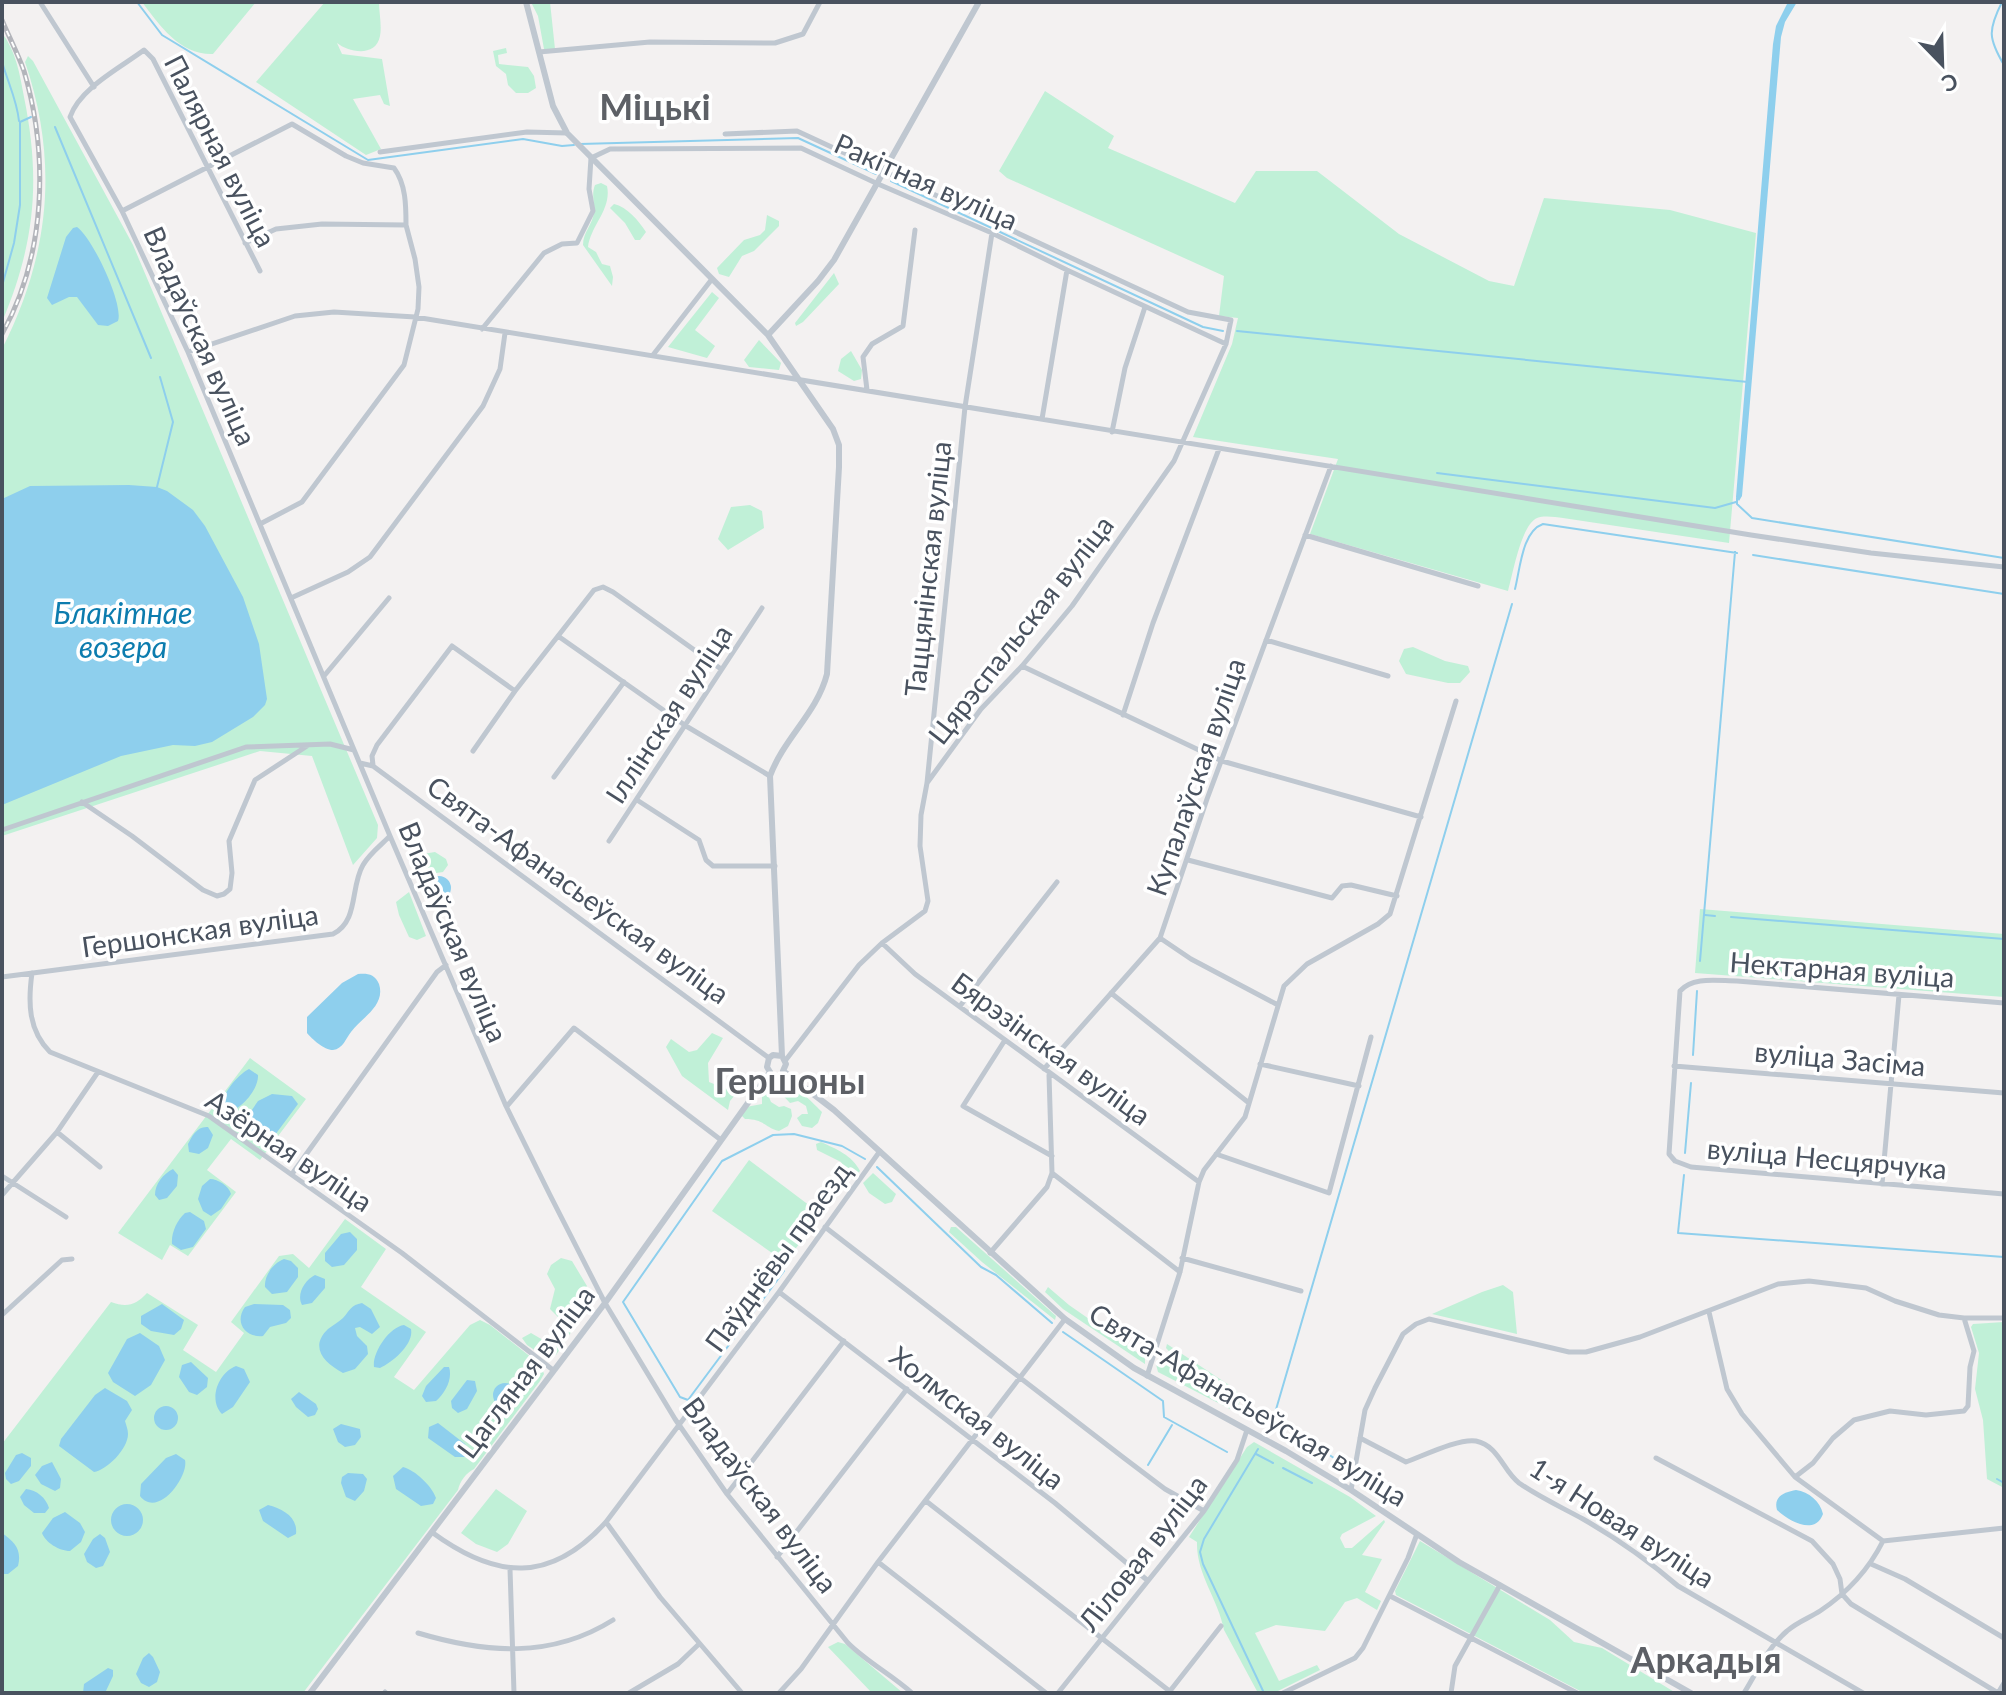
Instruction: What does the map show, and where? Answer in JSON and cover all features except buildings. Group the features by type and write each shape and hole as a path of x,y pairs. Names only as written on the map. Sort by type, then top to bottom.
{"street":[{"path":"40,2 94,87"},
{"path":"526,2 553,106 567,133 768,335 833,429 840,451 827,674 817,700 779,755 770,776 784,1059 783,1071 776,1074 770,1072 767,1064 769,1058 776,1054 784,1059"},
{"path":"539,52 650,42 775,43 803,34 820,2"},
{"path":"768,335 834,260 979,2"},
{"name":"Палярная вуліца","path":"94,87 144,50 153,59 260,271"},
{"name":"Владаўская вуліца","path":"94,87 74,106 70,117 122,211 188,352 506,1106 605,1303 679,1425 727,1494 857,1652 912,1693"},
{"path":"122,211 292,124 346,156 363,163 394,168 398,172 407,200 406,225 419,287 404,365 302,502 260,524"},
{"name":"Ракітная вуліца","path":"725,134 797,131 1188,312 1231,320"},
{"path":"380,152 527,132 567,133"},
{"name":"Ракітная вуліца","path":"590,157 610,149 801,148 992,233 1226,344"},
{"path":"482,329 544,253 562,244 577,243 593,211 589,189 590,157"},
{"path":"245,243 276,229 322,224 406,225"},
{"path":"867,390 863,357 872,344 903,326 915,230"},
{"name":"Таццянінская вуліца","path":"927,783 965,407 992,233"},
{"path":"1042,420 1067,270"},
{"path":"653,355 712,279"},
{"path":"1112,432 1125,368 1145,307"},
{"path":"188,352 295,316 334,312 415,317 1751,535 1871,553 2004,567"},
{"name":"Цярэспальская вуліца","path":"882,943 925,911 928,901 921,831 927,783 981,709 1072,606 1184,443 1226,344 1231,320"},
{"path":"291,598 348,572 370,557 483,406 500,369 505,333"},
{"path":"1123,715 1153,623 1219,448"},
{"name":"Купалаўская вуліца","path":"1047,1071 1160,938 1331,466"},
{"path":"1305,535 1478,586"},
{"path":"473,751 515,691 594,590 603,587 721,669"},
{"path":"324,676 389,598"},
{"name":"Іллінская вуліца","path":"609,841 762,608"},
{"path":"558,636 686,726 770,776"},
{"path":"1266,640 1388,676"},
{"path":"373,766 372,756 377,745 452,646 515,691"},
{"path":"1022,666 1222,761 1421,817"},
{"path":"554,777 624,682"},
{"path":"1147,1376 1180,1272 1199,1182 1245,1117 1284,986 1307,964 1390,914 1456,701"},
{"path":"2,830 246,747 330,744 355,751"},
{"path":"81,802 208,893 221,896 231,884 229,841 251,786 266,771 308,746"},
{"name":"Свята-Афанасьеўская вуліца","path":"360,763 373,766 769,1058"},
{"path":"637,800 699,840 706,860 713,866 776,866"},
{"name":"Гершонская вуліца","path":"2,977 333,934 348,919 358,877 365,862 390,836"},
{"path":"1188,860 1332,898 1342,886 1351,885 1397,896"},
{"path":"960,1006 1057,882"},
{"path":"1160,938 1191,959 1278,1005"},
{"path":"784,1059 859,965 882,943"},
{"name":"Бярэзінская вуліца","path":"882,943 915,974 1199,1182"},
{"path":"292,1174 437,972 446,965"},
{"name":"Азёрная вуліца","path":"32,973 30,1012 44,1046 57,1057 200,1111 402,1253 553,1370"},
{"name":"Нектарная вуліца","path":"1680,991 1693,982 1712,980 2004,1003"},
{"name":"вуліца Несцярчука","path":"1680,991 1669,1154 1675,1161 1691,1167 2004,1194"},
{"path":"1111,993 1249,1103"},
{"path":"1882,1184 1899,995"},
{"path":"506,1106 574,1028 721,1140"},
{"path":"1216,1154 1329,1193 1371,1037"},
{"path":"1005,1040 963,1106 1053,1157"},
{"path":"1260,1064 1359,1086"},
{"name":"вуліца Засіма","path":"1674,1066 2004,1093"},
{"name":"Свята-Афанасьеўская вуліца","path":"783,1071 830,1107 1065,1319 1147,1376 1351,1490 1500,1585 1689,1692"},
{"path":"990,1253 1047,1187 1052,1173 1047,1071"},
{"path":"2,1195 57,1132 98,1072"},
{"name":"Цагляная вуліца","path":"310,1693 605,1303 770,1072"},
{"path":"57,1132 100,1167"},
{"name":"Паўднёвы праезд","path":"510,1569 536,1566 566,1556 606,1522 779,1292 880,1151"},
{"path":"1052,1173 1180,1272"},
{"path":"2,1176 66,1217"},
{"path":"825,1227 1165,1489 1204,1511"},
{"path":"1182,1258 1301,1291"},
{"path":"2,1315 62,1260 72,1259"},
{"path":"1351,1490 1365,1410 1375,1388 1403,1334 1429,1319 1569,1352 1586,1352 1640,1337 1778,1284 1809,1281 1866,1288 1939,1315 2004,1318"},
{"name":"Холмская вуліца","path":"779,1292 1055,1503 1147,1580"},
{"path":"1709,1312 1727,1389 1733,1401 1795,1477 1883,1541 2004,1528"},
{"path":"1795,1477 1813,1463 1833,1438 1854,1420 1890,1411 1926,1415 1964,1411 1968,1406 1974,1351 1964,1318"},
{"path":"779,1693 801,1669 970,1440 1065,1319"},
{"path":"727,1494 844,1341"},
{"path":"777,1557 907,1389"},
{"name":"Ліловая вуліца","path":"1058,1693 1204,1511 1237,1460 1247,1430"},
{"name":"1-я Новая вуліца","path":"1360,1438 1406,1462 1465,1442 1476,1441 1491,1448 1513,1479 1533,1493 1583,1519 1654,1565 1678,1586 1863,1693"},
{"path":"1656,1458 1812,1541 1824,1552 1836,1571 1842,1594 1851,1604 1998,1693 2004,1683"},
{"path":"926,1501 1104,1637 1170,1693 1221,1626"},
{"path":"606,1522 660,1597 742,1693"},
{"path":"433,1533 471,1557 510,1569 514,1693"},
{"path":"1283,1693 1355,1658 1363,1648 1417,1534"},
{"path":"1744,1693 1775,1643 1790,1628 1842,1594 1871,1564 1883,1541"},
{"path":"878,1562 1046,1693"},
{"path":"1871,1564 1905,1579 2004,1638"},
{"path":"1451,1693 1455,1666 1500,1585"},
{"path":"1389,1595 1577,1693"},
{"path":"418,1633 455,1644 512,1650 554,1646 597,1630 613,1620"},
{"path":"629,1693 678,1664 699,1644"}],"green space":[{"path":"142,2 256,2 213,54 191,50 181,44"},
{"path":"325,2 379,2 381,32 373,48 354,51 337,43 342,54 382,59 390,106 384,104 380,95 353,99 381,149 366,155 256,82"},
{"path":"531,2 550,2 555,49 544,49 538,16"},
{"path":"2,33 14,55 21,80 29,127 33,184 32,211 22,266 2,322"},
{"path":"506,48 507,53 498,55 499,64 528,67 534,76 536,88 528,93 516,93 508,85 506,74 496,66 493,51"},
{"path":"28,56 133,245 378,825 377,838 353,865 312,756 260,751 2,836 2,349 31,278 44,207 42,136 36,99 25,62"},
{"path":"1045,91 1114,136 1108,148 1235,203 1256,171 1317,171 1399,234 1489,281 1514,286 1544,198 1670,210 1756,233 1729,543 1540,517 1531,522 1526,530 1508,591 1310,534 1338,459 1193,437 1232,344 1238,318 1219,316 1224,276 1007,178 999,171"},
{"path":"601,183 607,186 607,202 588,247 596,252 602,264 610,266 612,286 583,245 593,216 595,185"},
{"path":"614,204 628,211 646,232 640,240 635,240 625,223 610,208"},
{"path":"767,215 779,221 779,226 754,251 742,256 729,277 719,274 717,268 744,240 765,230"},
{"path":"834,273 839,284 796,326 795,323"},
{"path":"712,292 719,298 695,330 715,346 707,358 668,347"},
{"path":"759,340 781,363 779,370 749,367 744,360"},
{"path":"851,351 862,370 861,379 854,381 838,371 841,359"},
{"path":"750,505 762,511 764,528 728,550 718,539 731,507"},
{"path":"1413,647 1445,661 1468,666 1470,672 1460,683 1406,674 1399,661 1404,649"},
{"path":"435,852 446,859 448,865 443,872 423,875 418,861 423,854"},
{"path":"409,892 426,936 417,940 409,937 396,902"},
{"path":"1700,909 2004,934 2004,997 1695,973"},
{"path":"712,1033 723,1038 708,1063 709,1082 729,1090 735,1087 740,1089 730,1101 728,1110 682,1076 666,1047 671,1039 689,1052 697,1050"},
{"path":"250,1058 306,1099 260,1160 231,1139 207,1170 236,1192 188,1256 170,1245 162,1260 118,1233"},
{"path":"778,1081 796,1089 822,1112 818,1123 812,1128 802,1126 797,1118 808,1114 806,1106 798,1101 790,1103 773,1085"},
{"path":"766,1090 771,1102 791,1109 788,1126 779,1131 741,1115 746,1107 762,1104 762,1091"},
{"path":"821,1142 848,1157 860,1171 856,1175 846,1171 841,1162 817,1150 816,1144"},
{"path":"749,1160 822,1215 785,1262 712,1211"},
{"path":"873,1173 896,1194 892,1202 885,1204 869,1193 863,1183"},
{"path":"345,1219 386,1249 361,1287 426,1332 394,1377 414,1390 470,1325 480,1320 541,1365 544,1374 540,1381 303,1693 2,1693 2,1444 111,1302 131,1304 147,1293 198,1325 183,1350 216,1372 244,1333 231,1322 279,1256 293,1254 309,1268"},
{"path":"951,1227 956,1227 1056,1316 1055,1320 982,1262 949,1232"},
{"path":"561,1258 572,1261 587,1286 578,1300 585,1311 556,1355 545,1357 522,1338 531,1333 550,1341 562,1330 562,1321 550,1309 555,1289 547,1274 551,1265"},
{"path":"1503,1285 1513,1292 1517,1334 1432,1314 1482,1292"},
{"path":"1048,1287 1145,1358 1145,1364 1063,1309 1045,1292"},
{"path":"2004,1322 2004,1488 1987,1479 1983,1420 1975,1389 1979,1353 1971,1327 1973,1324"},
{"path":"1167,1344 1235,1389 1241,1399 1237,1408 1230,1409 1158,1372 1156,1364 1163,1360 1175,1367 1183,1366 1166,1348"},
{"path":"1254,1442 1350,1497 1376,1516 1342,1534 1340,1538 1345,1548 1352,1548 1385,1522 1362,1555 1382,1559 1365,1592 1381,1601 1377,1610 1357,1598 1345,1602 1325,1631 1276,1625 1255,1633 1279,1681 1317,1665 1320,1670 1274,1693 1258,1693 1224,1630 1200,1565 1197,1542 1189,1537 1247,1447"},
{"path":"496,1489 527,1511 508,1544 497,1552 476,1544 461,1533"},
{"path":"1420,1541 1550,1620 1574,1642 1602,1648 1676,1693 1584,1693 1396,1595 1395,1591"},
{"path":"838,1642 845,1644 903,1693 872,1693 828,1647"}],"water":[{"path":"1788,2 1797,2 1785,22 1781,37 1742,496 1739,501 1736,497 1773,44 1776,26"},
{"path":"77,227 91,244 112,286 119,312 118,321 108,326 98,325 77,297 69,297 52,305 47,298 66,237"},
{"name":"Блакітнае возера","path":"129,485 167,491 193,510 205,526 243,597 259,644 267,699 265,705 253,717 212,742 195,746 173,745 121,756 2,805 2,499 30,486"},
{"path":"439,876 447,880 451,888 447,896 439,900 431,896 427,888 431,880"},
{"path":"358,974 375,978 379,984 379,999 342,1045 333,1050 326,1048 307,1033 307,1017 342,983"},
{"path":"249,1069 258,1075 252,1093 237,1108 225,1112 221,1108 227,1091"},
{"path":"272,1094 292,1096 298,1104 272,1139 259,1143 244,1134 243,1123 258,1101"},
{"path":"208,1127 213,1135 208,1148 199,1154 189,1152 188,1144 193,1135 201,1128"},
{"path":"173,1169 178,1175 177,1186 167,1198 159,1200 155,1195 158,1183"},
{"path":"210,1179 223,1184 231,1194 221,1209 211,1216 203,1211 198,1199 202,1186"},
{"path":"190,1212 204,1221 206,1229 193,1247 181,1250 172,1244 172,1236 179,1219"},
{"path":"350,1232 357,1239 357,1250 344,1265 332,1267 325,1261 325,1253 341,1234"},
{"path":"284,1259 298,1268 298,1277 287,1292 272,1294 265,1287 266,1279 273,1267"},
{"path":"315,1275 325,1279 325,1288 312,1303 302,1305 302,1288"},
{"path":"362,1303 371,1309 380,1327 372,1334 360,1327 355,1328 357,1336 367,1346 368,1354 355,1369 343,1373 321,1354 320,1342 328,1329"},
{"path":"162,1304 184,1320 181,1329 174,1335 151,1331 141,1324 141,1316"},
{"path":"254,1304 283,1305 290,1310 291,1318 286,1323 270,1327 263,1336 251,1334 243,1328 241,1318 245,1307"},
{"path":"404,1325 411,1329 406,1346 385,1365 374,1367 383,1342 393,1330"},
{"path":"140,1333 159,1346 165,1360 151,1385 135,1396 113,1382 108,1373 127,1339"},
{"path":"191,1362 208,1378 207,1387 197,1395 189,1392 179,1377 182,1365"},
{"path":"236,1366 244,1369 250,1382 233,1407 222,1414 216,1402 217,1387 224,1374"},
{"path":"444,1367 449,1367 450,1372 445,1390 436,1401 426,1402 422,1396 426,1386"},
{"path":"467,1380 475,1381 477,1391 467,1409 458,1413 452,1408 451,1401"},
{"path":"505,1383 516,1390 517,1395 510,1406 505,1407 494,1400 493,1395 500,1384"},
{"path":"105,1388 127,1401 132,1410 125,1421 128,1434 125,1446 110,1463 94,1472 59,1446 61,1439 95,1395"},
{"path":"299,1392 316,1404 318,1409 315,1415 308,1417 296,1407 291,1399"},
{"path":"161,1406 171,1406 178,1413 178,1423 171,1430 161,1430 154,1423 154,1413"},
{"path":"438,1423 465,1444 469,1452 466,1457 455,1457 428,1438 429,1427"},
{"path":"341,1424 360,1429 361,1437 355,1445 345,1447 338,1442 333,1429"},
{"path":"22,1453 31,1458 31,1466 19,1481 11,1484 5,1473 16,1455"},
{"path":"176,1454 185,1460 182,1476 163,1499 147,1502 140,1496 141,1484 166,1458"},
{"path":"52,1462 61,1479 60,1488 55,1491 41,1484 35,1475 42,1466"},
{"path":"403,1467 413,1471 427,1484 436,1498 433,1504 421,1506 396,1489 393,1476"},
{"path":"348,1473 363,1474 367,1479 364,1491 355,1501 346,1497 341,1483 342,1477"},
{"path":"26,1489 43,1498 49,1508 45,1513 34,1513 24,1505 20,1497"},
{"path":"1796,1490 1817,1501 1823,1514 1819,1521 1802,1524 1777,1510 1778,1498"},
{"path":"127,1504 139,1508 143,1520 139,1532 127,1536 115,1532 111,1520 115,1508"},
{"path":"268,1505 288,1515 295,1523 296,1534 288,1538 263,1521 259,1510"},
{"path":"65,1512 80,1523 85,1532 81,1542 70,1551 53,1545 42,1533 53,1518"},
{"path":"2,1533 14,1543 19,1555 18,1566 8,1574 2,1574"},
{"path":"100,1534 105,1538 110,1552 103,1566 96,1568 87,1562 84,1554"},
{"path":"149,1653 160,1672 157,1682 149,1687 141,1683 136,1674 143,1658"},
{"path":"108,1668 113,1670 113,1676 105,1693 83,1693 84,1684"}],"waterway":[{"path":"137,2 162,35 368,160 523,139 574,145"},
{"path":"2002,2 1992,34 2004,65"},
{"path":"3,65 19,121"},
{"path":"2,286 20,205 20,122 31,117"},
{"path":"55,127 151,358"},
{"path":"580,144 798,138 876,174"},
{"path":"891,181 1203,327 1223,331"},
{"path":"1237,331 1748,382"},
{"path":"157,487 173,422 160,377"},
{"path":"1437,473 1715,508 1736,502"},
{"path":"1737,498 1737,504 1752,518 2004,558"},
{"path":"1515,589 1526,543 1530,534 1543,524 1737,553"},
{"path":"1700,961 1735,552"},
{"path":"1753,555 2004,594"},
{"path":"1270,1430 1512,604"},
{"path":"1705,915 1715,916"},
{"path":"1731,917 2004,939"},
{"path":"1693,1055 1697,991"},
{"path":"1685,1153 1691,1083"},
{"path":"784,1271 688,1400 680,1397 623,1302 722,1161 773,1135 794,1134 842,1146 865,1159"},
{"path":"877,1167 981,1267 996,1275 1052,1323"},
{"path":"1684,1175 1678,1233 2004,1257"},
{"path":"1063,1332 1163,1401 1164,1417 1227,1452"},
{"path":"1277,1420 1292,1430"},
{"path":"1148,1465 1172,1425"},
{"path":"1302,1437 1337,1460"},
{"path":"1258,1449 1204,1539 1200,1552 1264,1693"},
{"path":"1256,1454 1273,1463"},
{"path":"1283,1468 1312,1483"},
{"path":"1997,1479 2004,1483"}],"railway":[{"path":"2,20 24,71 32,103 40,171 39,205 28,272 2,334"}],"district":[{"name":"Міцькі","path":"655,107"},
{"name":"Гершоны","path":"790,1081"},
{"name":"Аркадыя","path":"1706,1660"}]}
